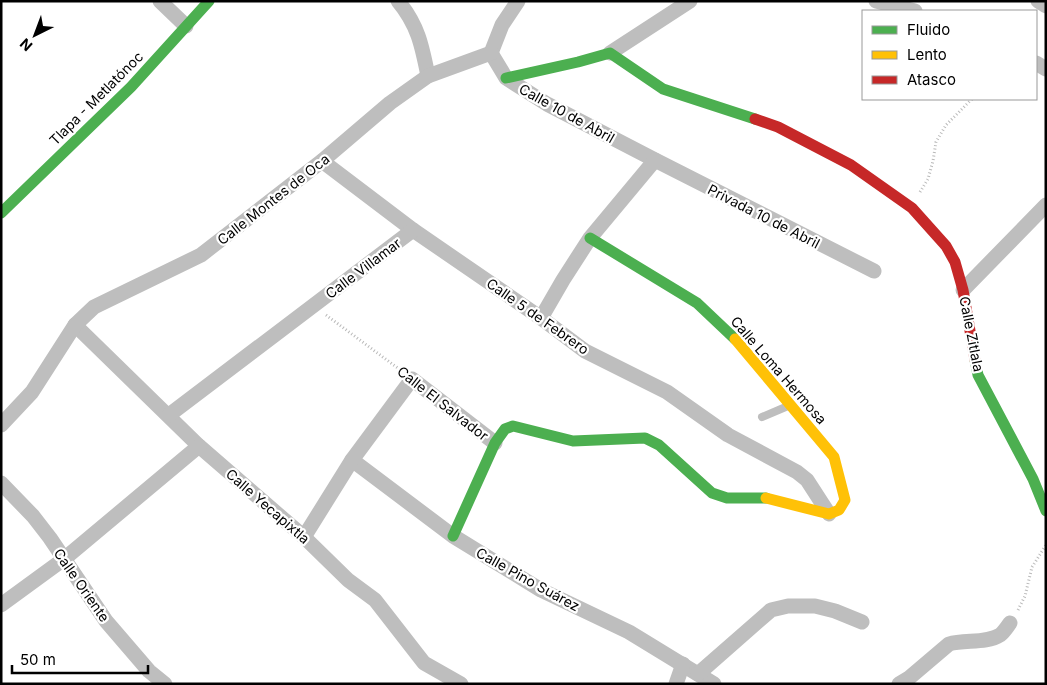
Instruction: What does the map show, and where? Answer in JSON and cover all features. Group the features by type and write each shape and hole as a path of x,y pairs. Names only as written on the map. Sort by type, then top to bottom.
{"street":[{"path":"160,1 186,26"},
{"name":"Tlapa - Metlatónoc","path":"1,213 131,88 209,1"},
{"path":"398,1 405,10 420,39 428,76"},
{"path":"491,53 502,25 518,1"},
{"path":"506,78 610,53 690,1"},
{"path":"876,1 911,10"},
{"path":"1038,1 1046,6"},
{"name":"Calle Montes de Oca","path":"1,425 32,392 75,325 94,307 201,255 322,161 390,103 428,76 491,53"},
{"name":"Calle 10 de Abril","path":"491,53 506,78 547,104 655,160"},
{"path":"610,53 663,89 778,127 851,165 912,208 946,246 955,262 963,290"},
{"path":"541,318 590,238 655,160"},
{"name":"Privada 10 de Abril","path":"655,160 874,271"},
{"name":"Calle 5 de Febrero","path":"322,161 413,230 541,318 585,351 667,392 728,435 797,472 807,480 829,514"},
{"name":"Calle Zitlala","path":"1046,205 963,290 978,376 1040,481 1046,511"},
{"name":"Calle Villamar","path":"169,416 413,230"},
{"name":"Calle Loma Hermosa","path":"590,238 697,303 733,337 792,404 834,457 845,500 838,512 829,514"},
{"name":"Calle Yecapixtla","path":"75,325 199,446 304,537 348,580 375,600 424,663 461,684"},
{"path":"304,537 352,460 412,379"},
{"name":"Calle El Salvador","path":"412,379 495,443 506,429 513,426 573,440 645,438 659,445 712,493 727,498 770,498 829,514"},
{"path":"453,536 495,443"},
{"path":"1,605 64,559 199,446"},
{"name":"Calle Pino Suárez","path":"352,460 453,536 541,590 629,632 714,684"},
{"name":"Calle Oriente","path":"1,484 33,516 50,538 106,621 149,672 165,684"},
{"path":"698,674 771,610 788,606 815,606 835,611 862,622"},
{"path":"904,681 949,644 957,641 989,639 1000,635 1010,623"},
{"path":"676,684 683,664"},
{"path":"904,681 925,684"}],"lane":[{"path":"762,417 792,404"}],"path":[{"path":"912,208 928,179 936,142 946,125 971,100"},
{"name":"Calle El Salvador","path":"314,306 412,379"},
{"path":"1010,623 1025,596 1032,567 1046,544"}],"traffic: fast":[{"path":"1,213 131,87 209,1"},
{"path":"506,78 610,53 663,89 755,119"},
{"path":"590,238 697,303 735,339"},
{"path":"975,360 978,375 1033,479 1046,511"},
{"path":"453,536 495,443 505,429 513,426 573,441 645,438 659,445 712,493 727,498 766,498"}],"traffic: slow":[{"path":"735,339 834,457 845,500 839,510 829,514 766,498"}],"traffic: jam":[{"path":"755,119 778,127 851,165 912,208 946,246 955,262 963,290 975,360"}]}
